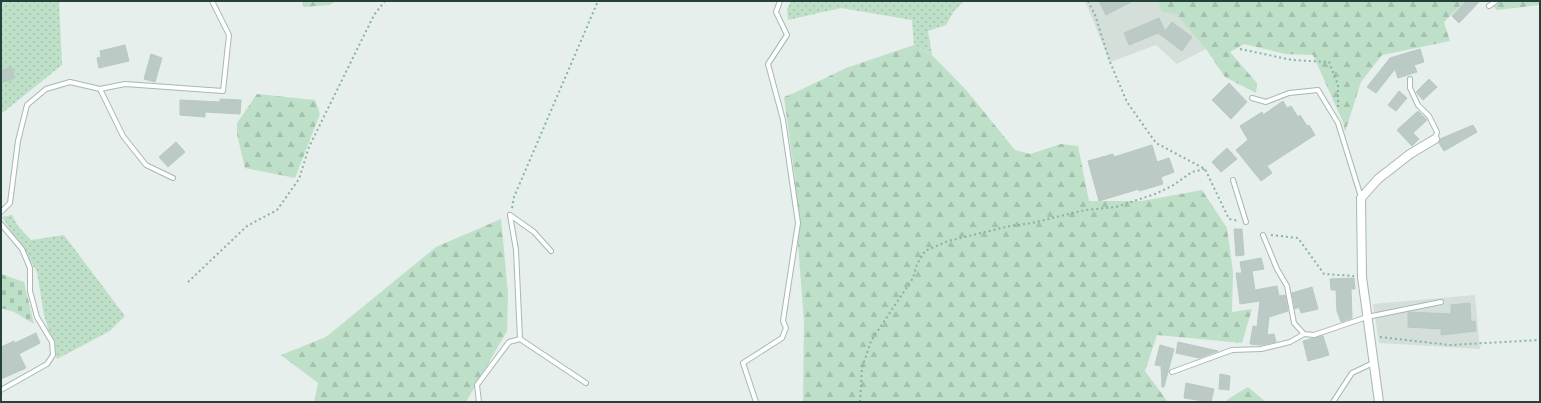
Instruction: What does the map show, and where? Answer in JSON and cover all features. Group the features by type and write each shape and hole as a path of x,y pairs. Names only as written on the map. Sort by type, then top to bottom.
{"street":[{"path":"1379,402 1362,277 1361,198 1378,179 1410,154 1435,139"}],"lane":[{"path":"1,212 10,203 18,141 27,105 46,89 70,82 100,89 125,84 223,92 229,35 212,1"},
{"path":"756,402 743,363 782,338 786,328 783,320 798,223 783,120 768,64 786,35 776,12 780,1"},
{"path":"1489,6 1496,1"},
{"path":"1410,79 1410,88 1418,105 1429,116 1437,132 1435,139"},
{"path":"100,89 123,136 146,164 173,178"},
{"path":"1252,98 1266,102 1289,94 1318,90 1338,123 1361,198"},
{"path":"1233,180 1246,222"},
{"path":"510,215 534,232 551,251"},
{"path":"510,215 516,250 520,339"},
{"path":"1,224 22,249 30,268 30,291 37,317 52,342 54,356 48,364 1,390"},
{"path":"1263,235 1277,269 1287,286 1294,323 1304,334"},
{"path":"1172,372 1232,350 1261,349 1290,342 1304,334 1314,335 1367,317 1441,302"},
{"path":"479,402 477,385 509,342 520,339 586,383"},
{"path":"1333,402 1352,373 1373,363"}],"path":[{"path":"188,282 247,226 277,210 300,180 309,147 374,15 386,1"},
{"path":"510,215 514,197 598,1"},
{"path":"1088,1 1095,15 1110,62 1127,102 1156,143 1205,169 1229,219 1246,222"},
{"path":"1240,49 1292,60 1329,62 1338,85 1338,123"},
{"path":"860,402 862,368 871,341 913,278 917,264 924,251 948,241 1010,226 1032,223 1085,210 1116,207 1155,194 1172,186 1192,172 1205,169"},
{"path":"1263,235 1298,238 1324,274 1362,277"},
{"path":"1370,336 1450,345 1540,340"}],"shaded area":[{"path":"1085,1 1158,1 1161,11 1177,14 1206,49 1177,64 1156,45 1110,62"},
{"path":"1475,295 1480,349 1379,343 1373,304"}],"green space":[{"path":"1,1 59,1 62,65 1,114"},
{"path":"302,1 336,1 329,5 303,7"},
{"path":"791,1 964,1 954,11 946,25 928,31 932,55 914,45 912,20 841,8 788,20 787,9"},
{"path":"1158,1 1465,1 1444,22 1450,41 1382,55 1361,82 1345,132 1343,122 1313,55 1285,54 1244,44 1230,52 1257,83 1256,93 1225,77 1206,49 1177,15 1161,11"},
{"path":"1487,1 1540,1 1540,5 1497,10"},
{"path":"914,45 932,55 967,91 1015,150 1030,154 1061,144 1078,146 1089,201 1142,201 1202,190 1227,228 1233,272 1232,312 1252,309 1242,343 1157,335 1145,371 1168,402 803,402 804,322 795,179 784,97 846,68"},
{"path":"257,94 315,100 320,114 295,178 245,168 237,134 237,123"},
{"path":"12,215 18,226 31,240 64,235 125,316 110,331 57,359 44,315 37,272 2,217"},
{"path":"501,219 508,293 507,331 466,402 314,402 318,383 281,355 326,337 436,247"},
{"path":"1,274 24,282 34,324 14,312 1,308"},
{"path":"1248,387 1266,402 1226,402 1228,399"}],"building":[{"path":"1099,1 1133,1 1106,15"},
{"path":"1466,1 1480,1 1459,23 1452,16"},
{"path":"1159,18 1165,31 1172,22 1192,37 1182,51 1158,33 1129,45 1124,33"},
{"path":"125,45 129,61 99,68 97,58 101,57 100,51"},
{"path":"1420,49 1424,62 1414,65 1417,72 1398,78 1395,69 1376,93 1367,87 1390,58"},
{"path":"151,54 162,58 155,82 144,79"},
{"path":"11,67 15,78 1,83 1,71"},
{"path":"1429,79 1437,87 1423,100 1416,92"},
{"path":"1229,83 1247,102 1231,119 1212,100"},
{"path":"1399,91 1407,98 1396,111 1388,105"},
{"path":"220,99 241,100 240,114 205,112 205,117 180,115 180,100 220,102"},
{"path":"1283,101 1287,108 1291,106 1298,117 1300,115 1315,135 1267,166 1272,173 1261,181 1236,150 1248,140 1240,126 1262,112 1263,115"},
{"path":"1418,111 1427,120 1413,133 1419,139 1412,146 1397,130"},
{"path":"1473,125 1477,132 1444,151 1439,143 1440,139"},
{"path":"176,142 185,152 168,167 159,157"},
{"path":"1152,145 1157,162 1169,158 1174,172 1161,177 1163,184 1139,191 1139,189 1099,201 1088,161 1113,154 1114,157"},
{"path":"1227,148 1237,159 1221,172 1212,162"},
{"path":"1234,229 1242,229 1244,255 1236,256"},
{"path":"1261,258 1264,269 1252,271 1255,290 1277,286 1279,296 1285,295 1288,311 1269,317 1267,335 1274,334 1276,342 1261,345 1250,344 1253,326 1257,327 1260,301 1240,304 1236,273 1242,273 1240,262"},
{"path":"1354,278 1355,289 1351,289 1352,318 1341,322 1337,311 1336,290 1331,290 1330,279"},
{"path":"1312,287 1318,309 1301,313 1299,307 1295,309 1292,293"},
{"path":"1470,303 1471,322 1475,321 1476,331 1441,335 1441,329 1408,327 1408,312 1451,314 1451,305"},
{"path":"36,333 40,343 19,354 26,368 1,379 1,347 14,341 15,343"},
{"path":"1323,336 1329,355 1308,361 1303,341"},
{"path":"1178,342 1218,351 1199,358 1176,353"},
{"path":"1160,345 1174,349 1164,387 1162,387 1161,366 1155,365"},
{"path":"1220,374 1230,376 1229,390 1219,389"},
{"path":"1186,383 1214,389 1211,402 1184,398"}]}
